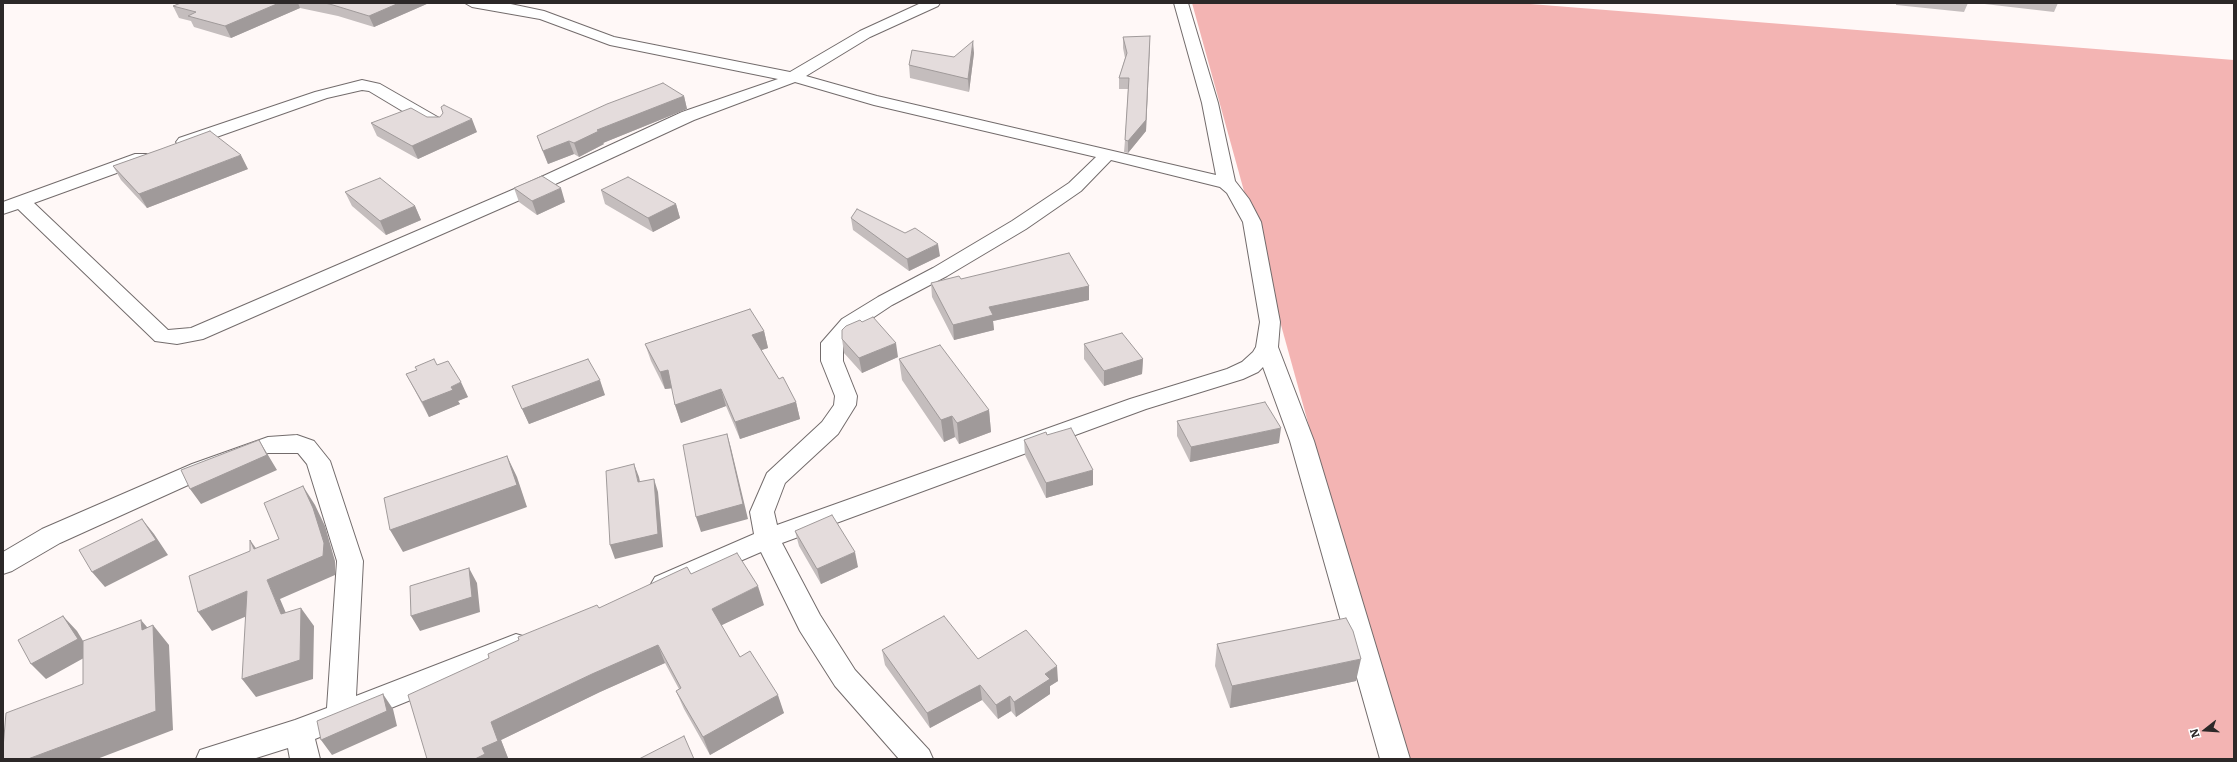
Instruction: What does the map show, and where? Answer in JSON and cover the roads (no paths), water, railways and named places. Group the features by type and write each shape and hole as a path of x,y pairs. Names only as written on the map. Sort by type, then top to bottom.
{"street":[{"path":"472,3 506,7 544,16 610,41 794,77 874,100 987,125 1226,183 1233,189 1240,199 1252,222 1270,322 1267,347 1261,358 1250,367 1234,374 1205,381 1138,404 767,539 643,593"},
{"path":"21,201 162,336 186,336 226,322 319,279 539,185 688,116 794,77 865,34 933,3"},
{"path":"1181,3 1210,103 1226,183"},
{"path":"3,208 321,94 362,85 374,87 439,125"},
{"path":"918,759 845,678 810,623 767,539 762,512 775,480 830,428 845,405 846,396 832,361 832,343 849,324 884,300 940,272 1026,221 1075,187 1106,155"},
{"path":"1267,347 1302,441 1395,759"},
{"path":"3,564 51,536 200,470 251,450 268,445 297,443 306,447 318,462 350,561 341,715"},
{"path":"211,759 302,746 341,715 533,638"}]}
